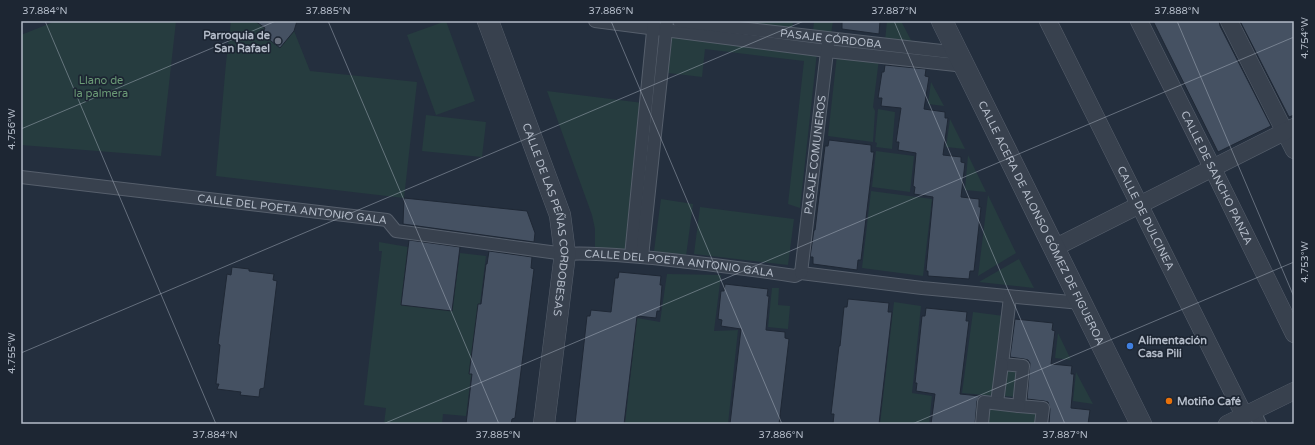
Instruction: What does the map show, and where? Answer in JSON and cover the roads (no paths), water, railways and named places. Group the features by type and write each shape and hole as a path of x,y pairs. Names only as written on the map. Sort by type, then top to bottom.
{"street":[{"name":"CALLE DE LAS PEÑAS CORDOBESAS","path":"488,21 560,215 565,254 544,424"},
{"path":"595,21 667,25 827,51 962,59"},
{"name":"PASAJE CÓRDOBA","path":"679,21 829,38 962,59"},
{"name":"CALLE ACERA DE ALONSO GÓMEZ DE FIGUEROA","path":"942,21 962,59 1138,422"},
{"name":"CALLE DE DULCINEA","path":"1048,21 1139,205 1253,417"},
{"name":"CALLE DE SANCHO PANZA","path":"1139,21 1294,334"},
{"path":"1229,21 1290,130 1294,150"},
{"path":"636,257 654,25"},
{"path":"636,257 667,25"},
{"name":"PASAJE COMUNEROS","path":"801,273 829,38"},
{"path":"1054,248 1290,130"},
{"name":"CALLE DEL POETA ANTONIO GALA","path":"21,177 387,220 396,231 565,254 583,253 722,265 795,276 801,273 896,286 1081,303"},
{"path":"997,403 1010,297"},
{"path":"1002,364 1023,366 1019,406"},
{"path":"1226,424 1253,417 1294,391"},
{"path":"982,424 984,402 1043,408 1041,424"}],"place":[{"name":"Parroquia de San Rafael","path":"278,41"},
{"name":"Alimentación Casa Pili","path":"1130,346"},
{"name":"Motiño Café","path":"1169,401"}],"park label":[{"name":"Llano de la palmera","path":"101,86"}]}
